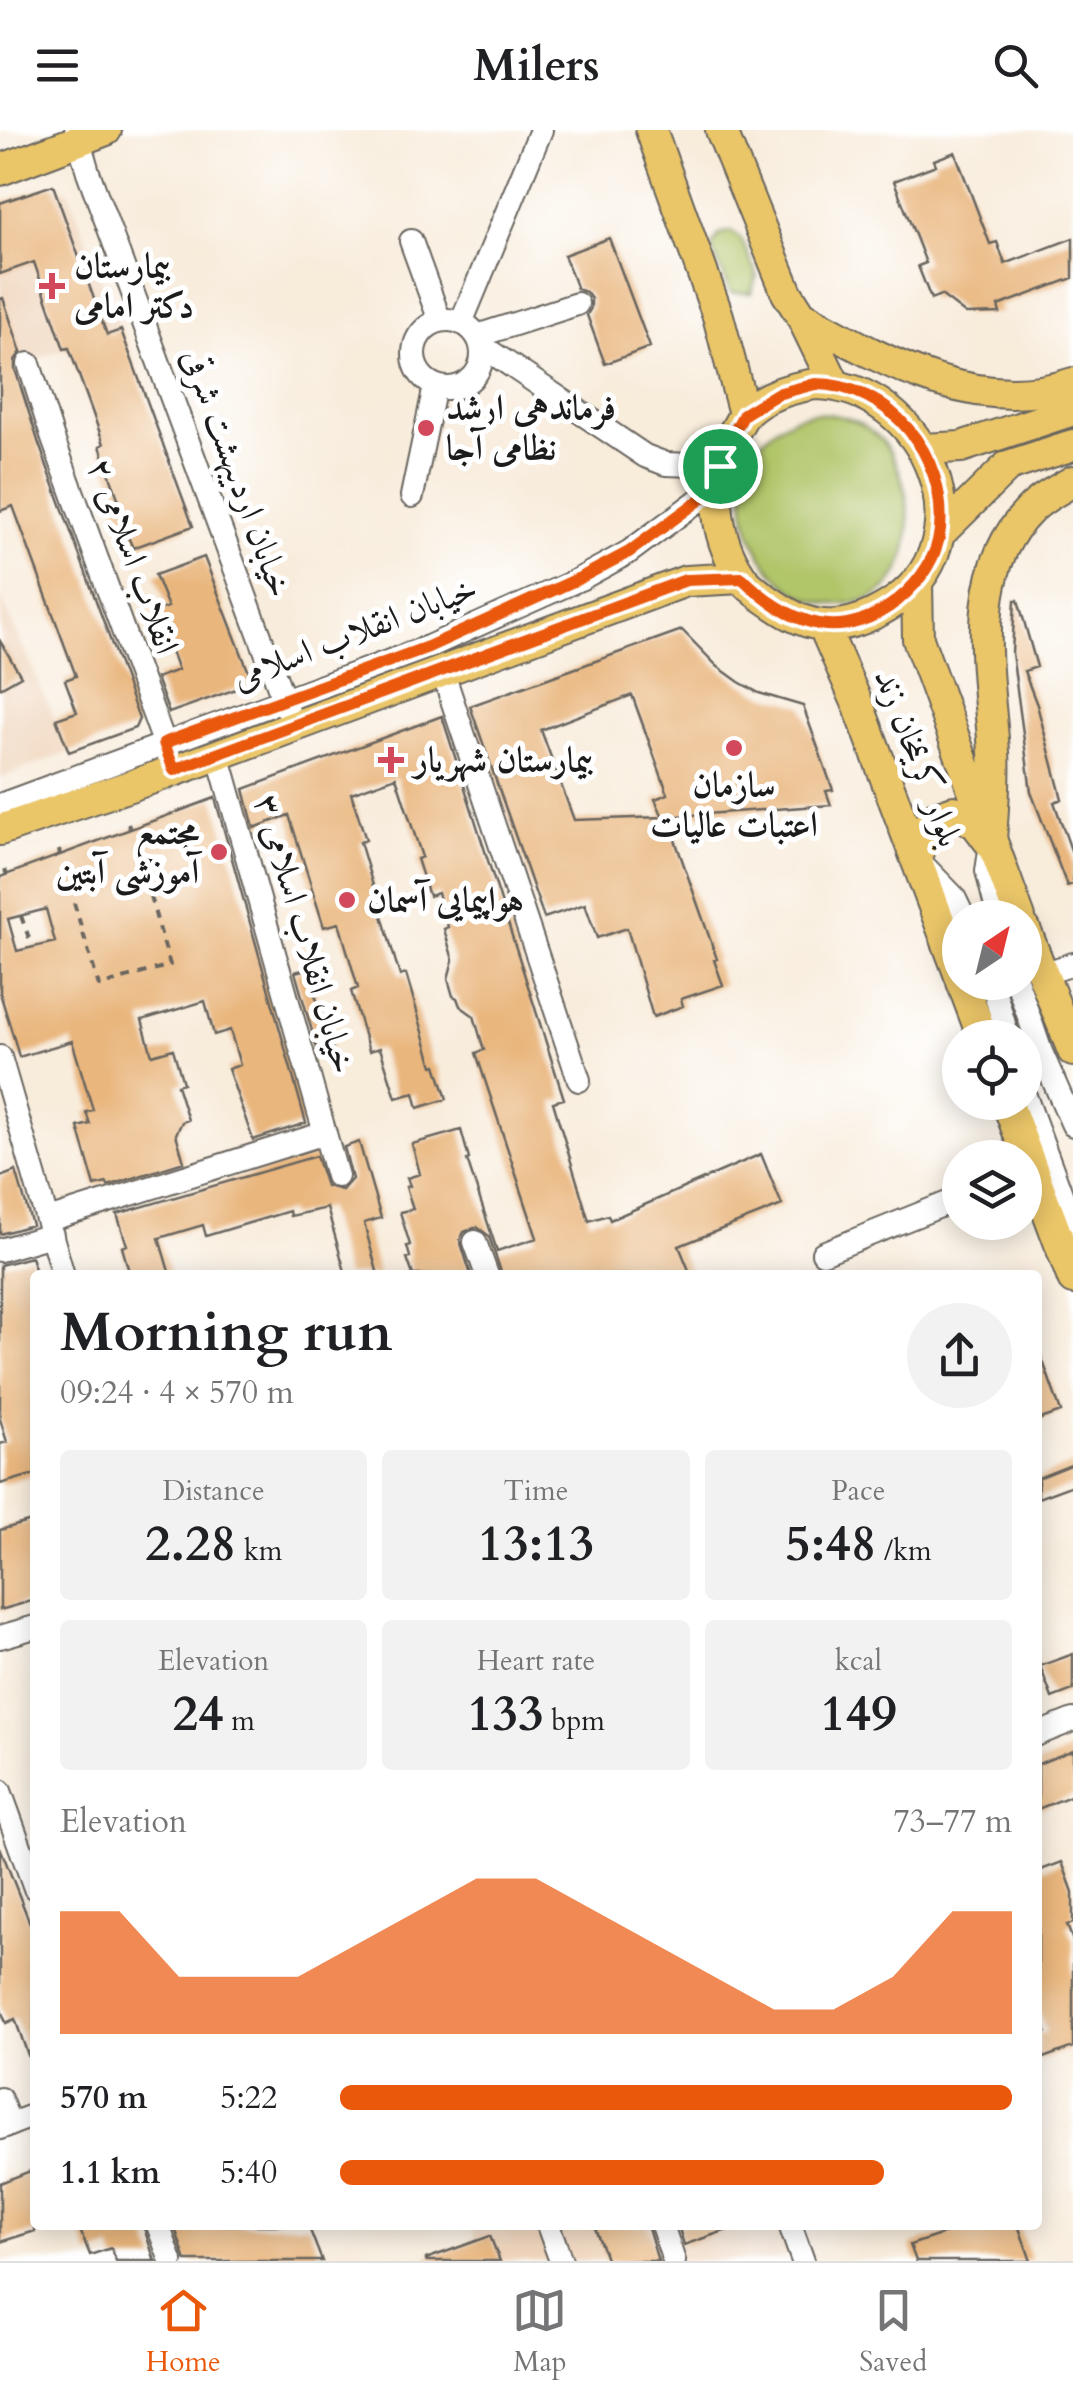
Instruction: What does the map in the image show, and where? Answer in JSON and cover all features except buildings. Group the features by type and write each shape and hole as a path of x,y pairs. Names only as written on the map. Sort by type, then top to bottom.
{"main road":[{"path":"652,130 718,316 744,414"},
{"path":"721,130 786,293 835,384"},
{"path":"0,170 87,133"},
{"path":"801,315 866,351 938,382 1012,395 1073,383"},
{"path":"835,384 868,396 894,413 923,449 934,476 940,532 933,558 917,582 898,600 875,614 822,625 787,614 742,578 726,547 718,477 727,445 744,414 777,394 835,384"},
{"path":"923,449 961,448 1073,410"},
{"path":"940,532 1008,466 1073,445"},
{"path":"991,844 994,755 986,661 990,586 1017,524 1031,508 1073,481"},
{"path":"0,830 169,757 218,754 289,714 442,670 686,580 742,578"},
{"name":"بلوار کریمخان زند","path":"917,582 918,639 1013,900"},
{"name":"بلوار کریمخان زند","path":"822,625 842,664 942,927"},
{"path":"917,859 922,836 933,818 954,811 976,824 991,844"},
{"path":"1042,998 1073,1051"},
{"path":"1042,1205 1073,1280"}],"street":[{"path":"465,331 541,130"},
{"name":"خیابان اردیبهشت شرقی","path":"87,133 88,172 289,714"},
{"path":"411,241 465,331 482,357 475,376 456,387 436,386 420,372 414,352 422,332 465,331 578,304"},
{"path":"465,331 645,456 718,477"},
{"name":"۲ انقلاب اسلامی","path":"29,364 169,757"},
{"path":"412,496 436,386"},
{"name":"خیابان انقلاب اسلامی","path":"0,805 169,757 289,714 629,552 718,477"},
{"path":"442,670 579,1080"},
{"name":"خیابان انقلاب اسلامی ۳","path":"218,754 337,1176"},
{"path":"991,844 987,872 994,900"},
{"path":"917,859 955,900"},
{"path":"1042,974 1073,964"},
{"path":"1033,1000 1041,1052 1073,1125"},
{"path":"0,1057 63,1270"},
{"path":"1034,1120 1073,1226"},
{"path":"0,1250 50,1227 325,1134"},
{"path":"823,1253 942,1205"},
{"path":"476,1242 485,1270"},
{"path":"0,1637 30,1628"},
{"path":"1042,1732 1073,1720"},
{"path":"0,1791 30,1874"},
{"path":"0,2098 5,2126 30,2117"},
{"path":"160,2230 171,2261"},
{"path":"550,2230 561,2261"},
{"path":"664,2230 674,2261"},
{"path":"792,2230 803,2261"}],"path":[{"path":"74,904 99,986 170,965 144,880"},
{"path":"21,916 29,938"}],"shaded area":[{"name":"بیمارستان دکتر امامی","path":"53,185 68,190 121,330 0,371 0,203"},
{"path":"0,595 69,752 0,778"},
{"path":"472,2230 783,2230 791,2254 772,2261 500,2261 491,2236 476,2241"}],"green space":[{"path":"731,231 741,239 757,275 751,293 731,293 711,247 720,234"},
{"path":"813,413 846,418 869,429 890,451 900,473 909,524 906,549 898,572 885,589 865,600 825,603 791,588 765,562 749,528 744,491 752,457 775,429"}],"place":[{"name":"بیمارستان دکتر امامی","path":"52,286"},
{"name":"فرماندهی ارشد نظامی آجا","path":"426,428"},
{"name":"سازمان اعتبات عالیات","path":"734,748"},
{"name":"بیمارستان شهریار","path":"391,760"},
{"name":"مجتمع آموزشی آبتین","path":"219,852"},
{"name":"هواپیمایی آسمان","path":"347,900"}],"route":[{"path":"815,384 835,384 868,396 894,413 914,435 934,476 940,532 933,558 917,582 875,614 822,625 787,614 742,578 686,580 174,770 164,743 428,647 629,552 716,488 720,466 744,414 777,394 815,384"}]}
